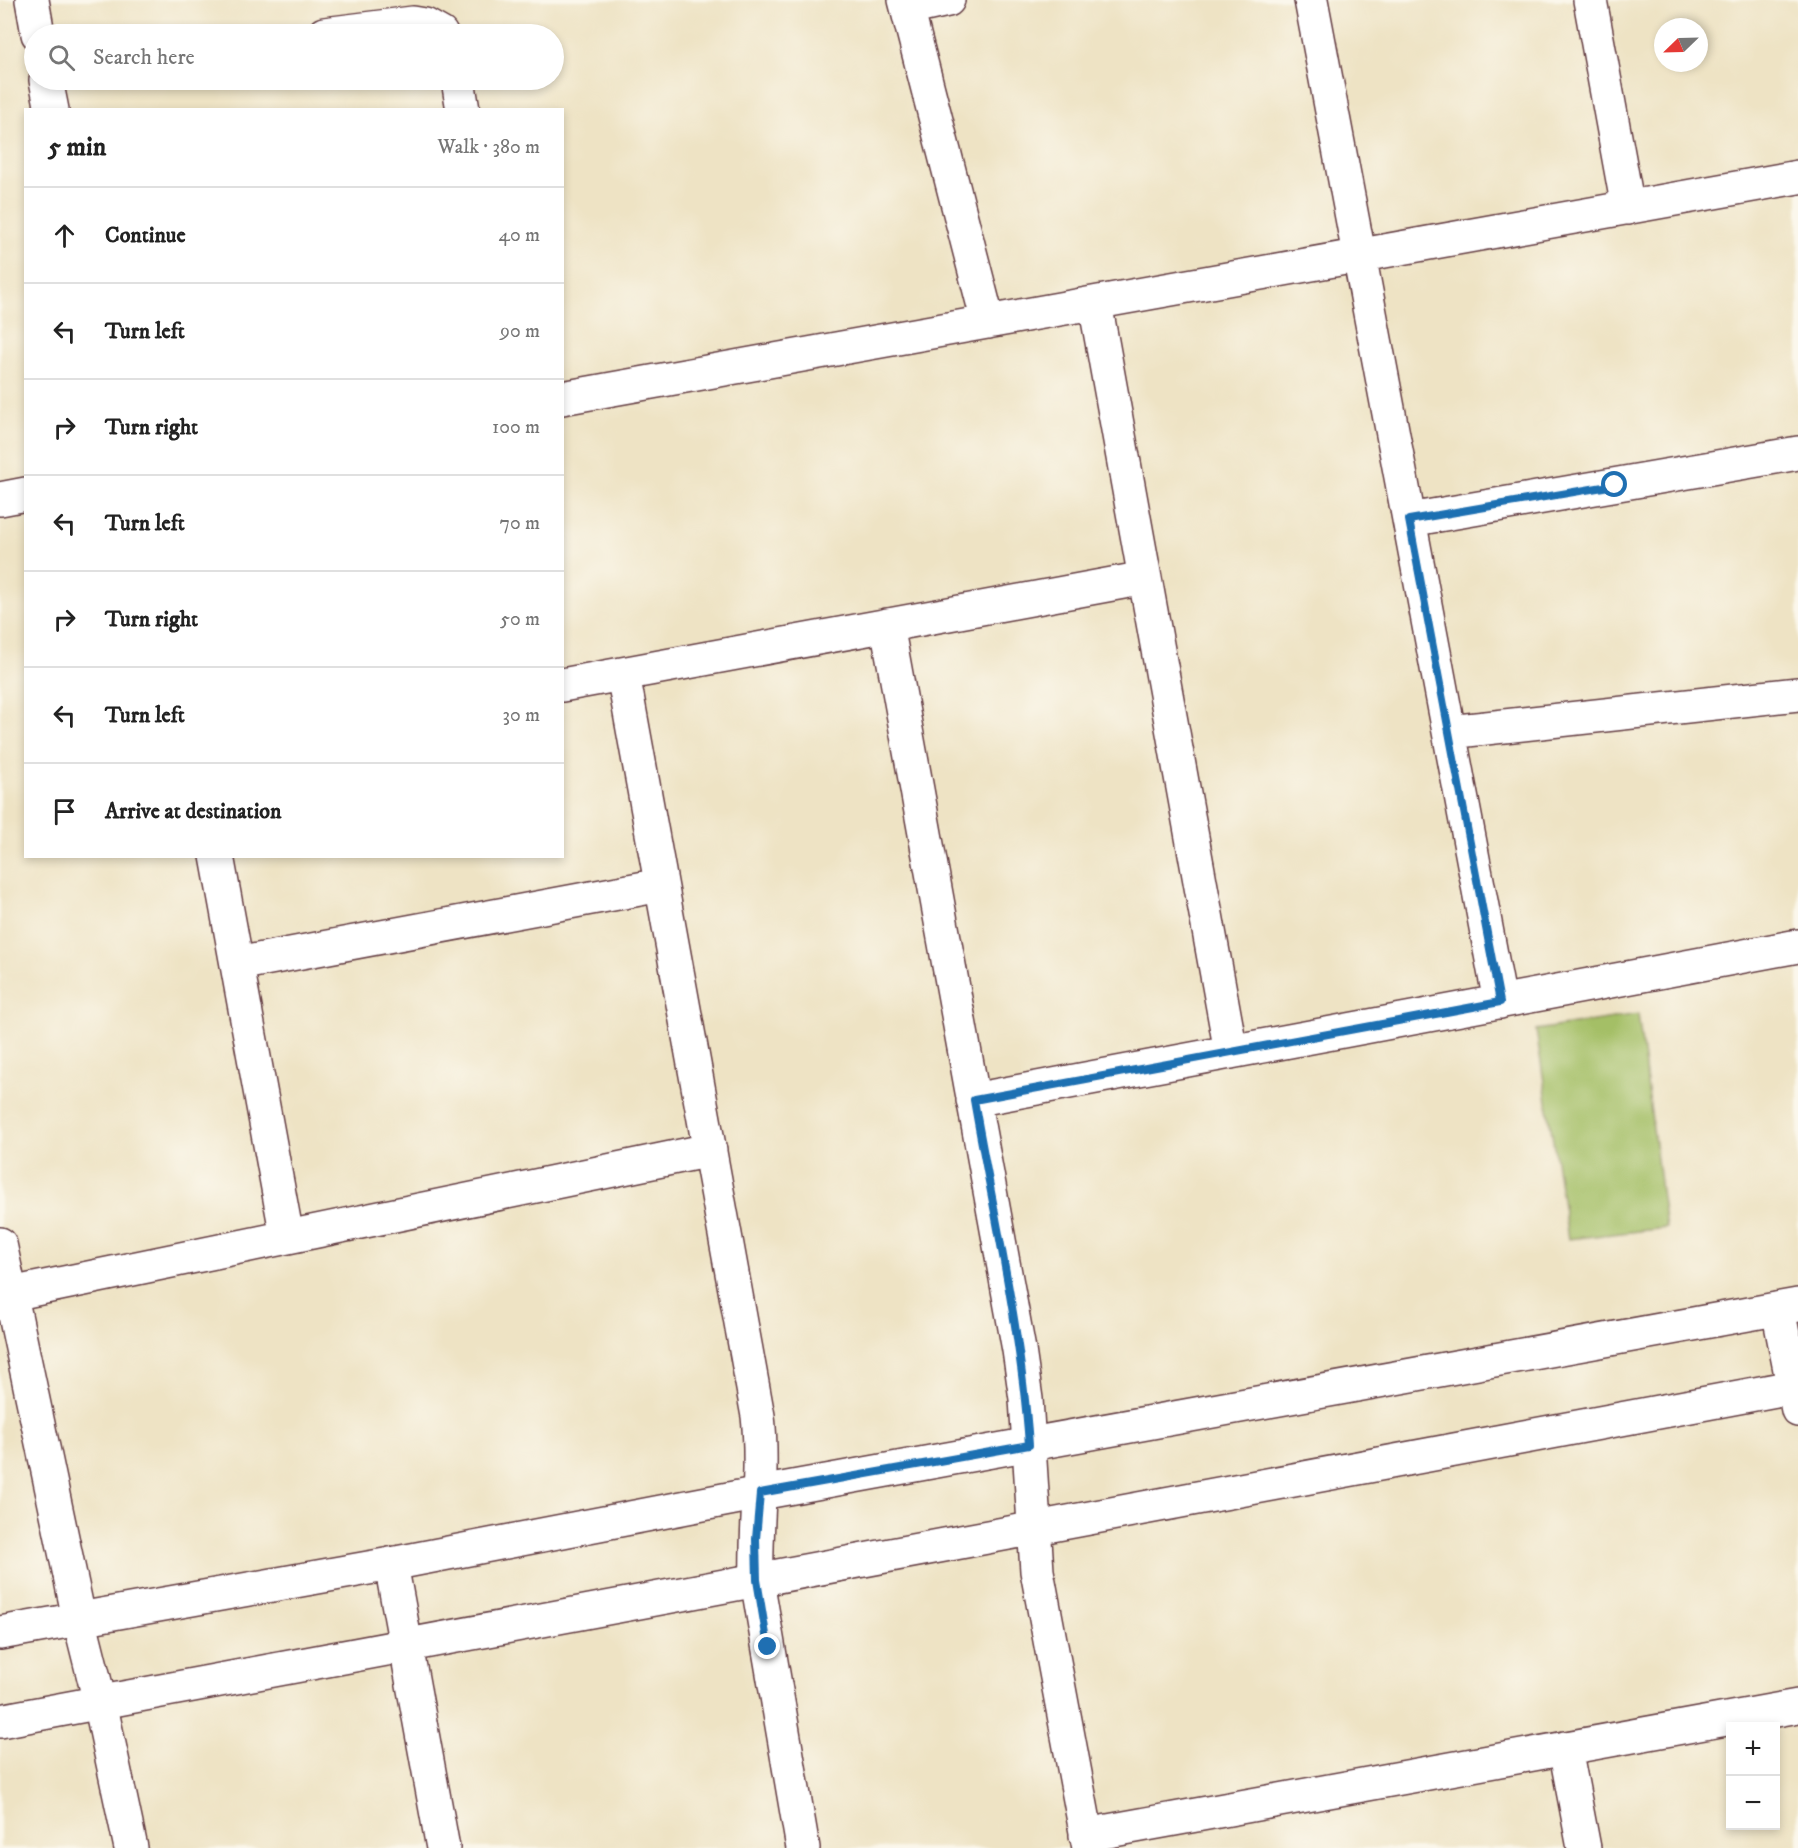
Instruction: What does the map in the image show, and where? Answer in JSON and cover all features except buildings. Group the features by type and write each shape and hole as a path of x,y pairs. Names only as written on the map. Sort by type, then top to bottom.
{"street":[{"path":"32,0 36,24"},
{"path":"948,0 907,4 988,322"},
{"path":"1311,0 1500,1002"},
{"path":"1590,0 1628,208"},
{"path":"48,90 52,108"},
{"path":"460,90 463,108"},
{"path":"564,398 1798,177"},
{"path":"1095,303 1231,1052"},
{"path":"1409,520 1798,453"},
{"path":"0,499 24,494"},
{"path":"564,685 1145,578"},
{"path":"887,625 1019,1350 1026,1399 1037,1571 1088,1841 1565,1748 1798,1707"},
{"path":"623,674 758,1416 761,1444 756,1539 757,1580 803,1848"},
{"path":"1449,732 1798,694"},
{"path":"217,858 287,1237"},
{"path":"237,964 661,885"},
{"path":"974,1100 1798,946"},
{"path":"11,1294 710,1150"},
{"path":"0,1244 79,1618 100,1702 131,1848"},
{"path":"0,1633 391,1564 760,1493 1788,1307 1797,1394 1034,1528 0,1721"},
{"path":"391,1564 443,1848"},
{"path":"1565,1748 1584,1848"}],"green space":[{"path":"1638,1014 1666,1228 1568,1239 1536,1030"}],"route":[{"path":"768,1647 757,1580 756,1539 760,1493 1029,1445 1026,1399 1019,1350 974,1100 1500,1002 1409,520 1615,485"}]}
